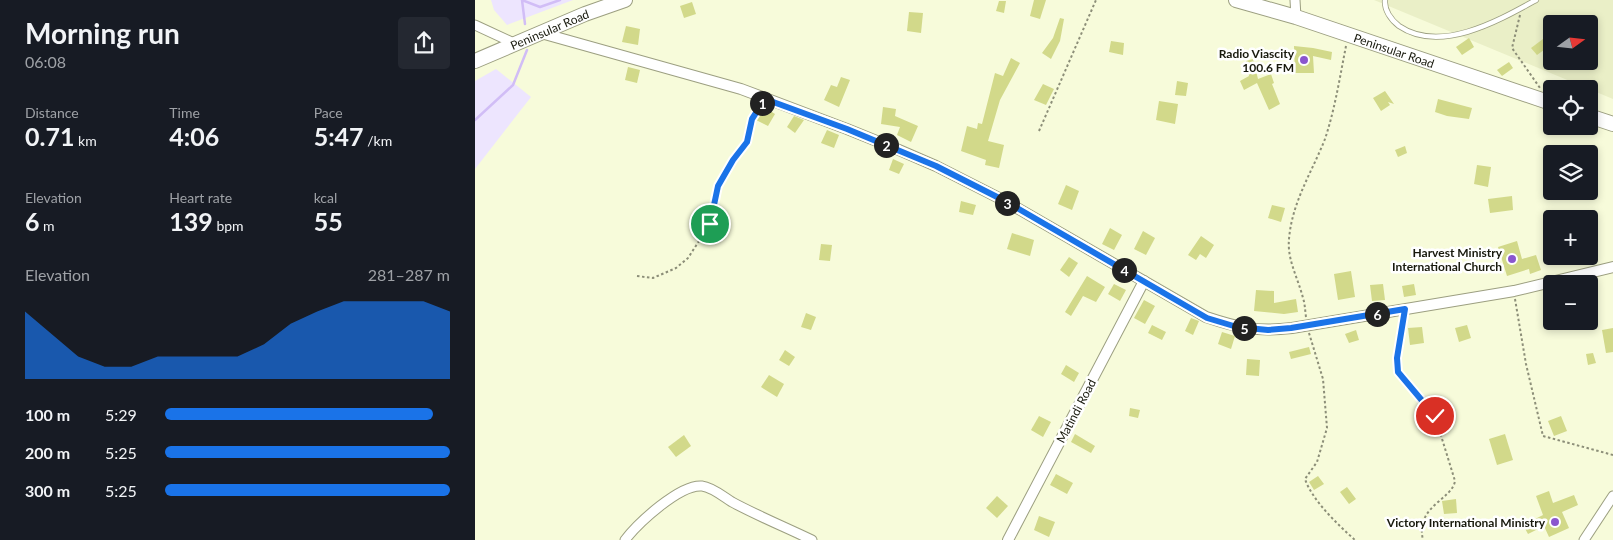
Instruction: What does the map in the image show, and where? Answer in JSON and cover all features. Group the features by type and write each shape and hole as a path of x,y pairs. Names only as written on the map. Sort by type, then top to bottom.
{"main road":[{"name":"Peninsular Road","path":"475,61 585,14 625,0"},
{"name":"Peninsular Road","path":"1236,0 1349,34 1543,100"},
{"path":"1598,119 1613,124"}],"street":[{"path":"1295,0 1296,17"},
{"path":"475,25 516,44"},
{"path":"541,32 741,90 847,129 936,166 1005,201 1207,318 1237,327 1268,330 1307,326 1514,291 1613,267"},
{"name":"Matindi Road","path":"1008,540 1144,281"},
{"path":"625,540 630,533 666,500 699,486 706,487 812,540"},
{"path":"1584,540 1613,496"}],"lane":[{"path":"1385,0 1385,5 1393,21 1415,35 1428,37 1468,32 1487,25 1536,0"}],"path":[{"path":"1039,131 1096,0"},
{"path":"1522,8 1512,48 1542,90"},
{"path":"1349,34 1325,138 1305,181 1292,217 1289,240 1290,261 1303,298 1307,326 1323,378 1327,428 1317,462 1305,479 1307,486 1326,511 1355,540"},
{"path":"637,276 653,278 676,268 689,258 710,224 718,186 733,160 747,142 752,119 765,99"},
{"path":"1514,291 1526,364 1543,436 1613,455"},
{"path":"1405,309 1397,358 1398,372 1435,416 1455,481 1453,488 1430,508 1422,529 1423,540"}],"shaded area":[{"path":"491,0 573,0 507,25 494,10"},
{"path":"1374,0 1613,0 1613,99 1598,93 1598,80 1567,80"},
{"path":"496,69 531,97 475,169 475,81"}],"building":[{"path":"1034,0 1046,0 1040,19 1030,16"},
{"path":"999,1 1006,1 1004,13 996,11"},
{"path":"692,2 696,14 684,18 680,6"},
{"path":"909,12 923,13 921,33 907,31"},
{"path":"1060,18 1064,19 1060,41 1051,59 1042,53 1053,38"},
{"path":"626,26 640,29 638,45 622,42"},
{"path":"1469,38 1474,47 1462,55 1456,47"},
{"path":"1543,39 1543,51 1537,55 1531,48"},
{"path":"1111,41 1124,43 1123,55 1109,52"},
{"name":"Radio Viascity 100.6 FM","path":"1294,46 1332,52 1331,60 1313,56 1314,73 1295,73"},
{"path":"1011,58 1020,63 1000,100 988,141 1004,145 999,168 985,165 986,160 961,151 967,126 977,129 978,123 982,124 995,73 1003,76"},
{"path":"1253,59 1258,79 1271,74 1274,83 1272,84 1280,104 1269,110 1257,83 1244,90 1240,81 1249,76 1246,61"},
{"path":"1509,62 1513,68 1502,76 1497,70"},
{"path":"628,67 640,70 637,83 625,80"},
{"path":"841,77 850,80 839,107 824,100 831,85 837,87"},
{"path":"1177,81 1188,83 1186,96 1175,95"},
{"path":"1043,84 1054,89 1046,105 1034,100"},
{"path":"1385,91 1394,104 1388,102 1390,105 1381,111 1373,98"},
{"path":"1438,99 1472,108 1469,119 1435,112"},
{"path":"1159,101 1178,104 1175,124 1156,120"},
{"path":"764,107 775,114 768,126 756,120"},
{"path":"883,107 896,109 895,116 918,126 911,142 897,135 900,127 881,124"},
{"path":"794,116 804,120 795,133 787,127"},
{"path":"827,130 839,135 834,148 821,143"},
{"path":"1405,146 1407,153 1398,157 1395,150"},
{"path":"893,159 904,164 899,174 889,170"},
{"path":"1477,165 1491,167 1488,187 1474,184"},
{"path":"1066,185 1079,191 1072,210 1058,204"},
{"path":"1512,196 1513,210 1490,213 1488,199"},
{"path":"961,201 976,205 973,215 959,212"},
{"path":"1272,205 1285,208 1281,222 1268,218"},
{"path":"1110,228 1122,235 1114,250 1102,244"},
{"path":"1143,231 1155,238 1146,255 1134,249"},
{"path":"1012,233 1034,240 1030,256 1007,249"},
{"path":"1201,236 1214,245 1206,258 1200,254 1196,260 1188,255"},
{"name":"Harvest Ministry International Church","path":"1517,241 1522,259 1536,255 1541,270 1530,274 1529,269 1507,276 1498,247"},
{"path":"821,244 832,245 830,261 819,260"},
{"path":"1069,257 1078,263 1069,277 1060,270"},
{"path":"1351,271 1355,297 1338,300 1334,274"},
{"path":"1087,276 1105,287 1096,302 1083,296 1071,316 1065,312"},
{"path":"1114,284 1126,290 1120,301 1108,294"},
{"path":"1383,284 1385,300 1372,301 1370,285"},
{"path":"1414,284 1416,295 1404,297 1402,286"},
{"path":"1256,290 1274,291 1274,303 1296,299 1298,312 1284,314 1254,311"},
{"path":"1144,300 1155,306 1145,324 1134,318"},
{"path":"806,313 816,317 811,330 801,327"},
{"path":"1191,318 1199,321 1193,335 1185,331"},
{"path":"1152,325 1166,332 1162,340 1148,333"},
{"path":"1467,325 1471,338 1459,342 1455,328"},
{"path":"1422,327 1424,343 1410,345 1408,328"},
{"path":"1613,328 1613,352 1606,353 1602,330"},
{"path":"1356,330 1359,340 1349,343 1345,334"},
{"path":"1222,332 1235,336 1231,349 1218,344"},
{"path":"1309,347 1311,354 1291,359 1289,352"},
{"path":"785,350 795,357 789,366 779,360"},
{"path":"1593,353 1596,363 1588,365 1586,354"},
{"path":"1247,359 1260,360 1259,376 1246,375"},
{"path":"1066,365 1079,373 1074,382 1061,374"},
{"path":"769,375 784,384 777,397 761,387"},
{"path":"1130,408 1140,410 1138,418 1129,416"},
{"path":"1039,416 1051,422 1043,437 1031,430"},
{"path":"1561,416 1567,431 1554,436 1548,421"},
{"path":"1075,434 1095,446 1091,453 1071,442"},
{"path":"1505,434 1513,460 1497,465 1489,439"},
{"path":"684,435 691,446 676,457 668,447"},
{"path":"1056,474 1073,483 1067,494 1050,485"},
{"path":"1318,476 1324,484 1314,490 1309,482"},
{"path":"1347,487 1356,499 1349,504 1340,492"},
{"path":"1549,491 1553,503 1574,495 1578,505 1562,512 1569,528 1549,537 1544,526 1528,534 1523,525 1543,515 1536,496"},
{"path":"997,496 1008,506 997,518 986,508"},
{"path":"1456,499 1457,513 1444,514 1442,501"},
{"path":"1039,516 1055,522 1049,537 1034,530"}],"waterway":[{"path":"525,24 522,0 540,7 560,0"},
{"path":"475,120 513,85 527,50"}],"place":[{"name":"Radio Viascity 100.6 FM","path":"1304,60"},
{"name":"Harvest Ministry International Church","path":"1512,259"},
{"name":"Victory International Ministry","path":"1555,522"}],"route":[{"path":"710,224 718,186 733,160 747,142 752,119 765,99 847,129 936,166 1005,201 1207,318 1237,327 1268,330 1291,328 1405,309 1397,358 1398,372 1435,416"}]}
